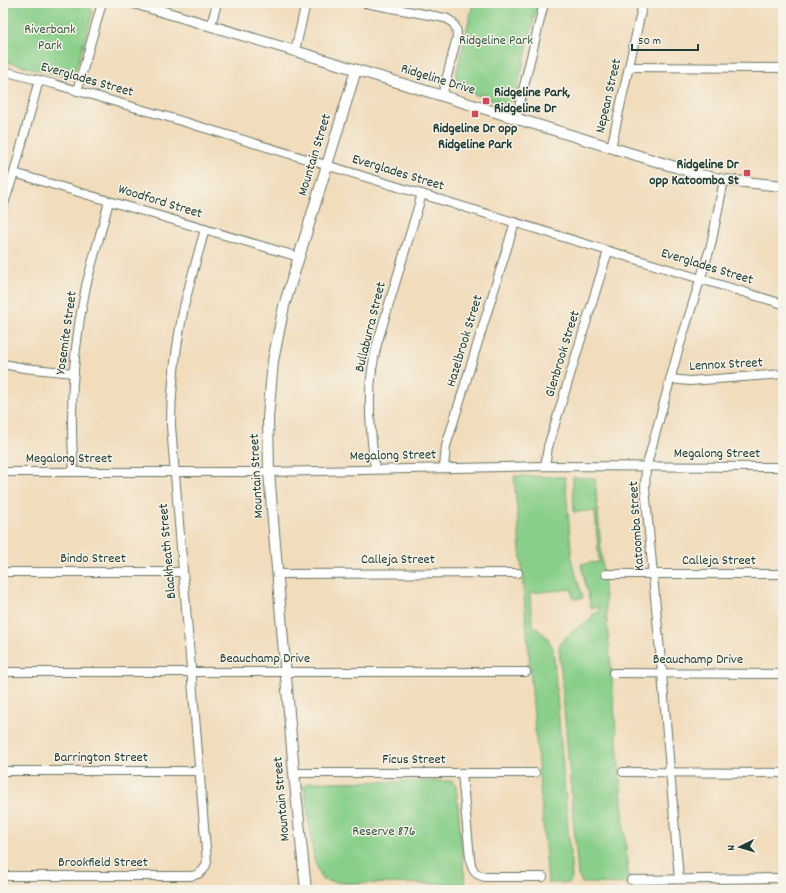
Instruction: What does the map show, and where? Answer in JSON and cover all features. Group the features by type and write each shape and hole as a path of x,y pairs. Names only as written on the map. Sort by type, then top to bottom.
{"street":[{"path":"76,91 102,3"},
{"name":"Ridgeline Drive","path":"134,3 295,50 705,176 724,180 783,186"},
{"path":"211,25 217,3"},
{"path":"295,50 306,3"},
{"path":"364,3 445,18 453,22 457,29 457,37 442,96"},
{"path":"516,118 544,3"},
{"name":"Nepean Street","path":"611,148 643,3"},
{"path":"630,67 783,68"},
{"name":"Mountain Street","path":"306,890 294,773 269,472 268,418 273,361 284,306 326,164 356,70"},
{"name":"Everglades Street","path":"3,71 39,80 326,164 783,304"},
{"path":"3,207 14,173 39,80"},
{"name":"Woodford Street","path":"14,173 298,257"},
{"name":"Katoomba Street","path":"679,879 654,574 645,488 646,468 670,379 714,233 724,180"},
{"name":"Bullaburra Street","path":"375,469 370,411 370,385 373,363 377,344 422,194"},
{"name":"Yosemite Street","path":"74,472 71,416 76,350 86,288 109,201"},
{"name":"Hazelbrook Street","path":"444,468 446,446 515,222"},
{"name":"Blackheath Street","path":"203,871 208,857 199,771 171,412 176,361 184,307 205,229"},
{"name":"Glenbrook Street","path":"545,466 548,447 608,251"},
{"path":"3,364 24,368 74,373"},
{"name":"Lennox Street","path":"670,379 690,381 783,374"},
{"name":"Megalong Street","path":"3,472 269,472 545,466 646,468 783,467"},
{"name":"Bindo Street","path":"3,572 183,572"},
{"name":"Calleja Street","path":"278,574 518,573"},
{"name":"Calleja Street","path":"606,574 783,574"},
{"name":"Beauchamp Drive","path":"3,672 526,672"},
{"name":"Beauchamp Drive","path":"613,673 783,674"},
{"name":"Barrington Street","path":"3,771 199,771"},
{"path":"622,772 783,773"},
{"name":"Ficus Street","path":"294,773 535,773"},
{"path":"462,773 470,858 473,870 480,876 485,877 543,877"},
{"name":"Brookfield Street","path":"3,876 196,876 203,871"},
{"path":"631,880 783,878"}],"green space":[{"name":"Riverbank Park","path":"3,3 88,4 93,12 75,73 67,77 3,61"},
{"name":"Ridgeline Park","path":"473,3 538,3 515,98 505,104 486,98 480,94 480,96 467,92 468,91 464,89 461,90 455,79"},
{"path":"514,476 565,477 572,562 583,598 573,599 572,589 530,593 532,624 547,637 553,648 572,877 570,883 548,883"},
{"path":"573,477 595,478 629,884 582,883 578,875 559,647 564,639 578,627 593,618 592,614 599,612 598,607 591,608 581,564 599,562 595,511 574,512"},
{"name":"Reserve 876","path":"451,781 456,785 465,884 342,883 322,880 314,859 304,785 312,782"}],"place":[{"name":"Ridgeline Park, Ridgeline Dr","path":"486,101"},
{"name":"Ridgeline Dr opp Ridgeline Park","path":"475,114"},
{"name":"Ridgeline Dr opp Katoomba St","path":"747,173"}]}
